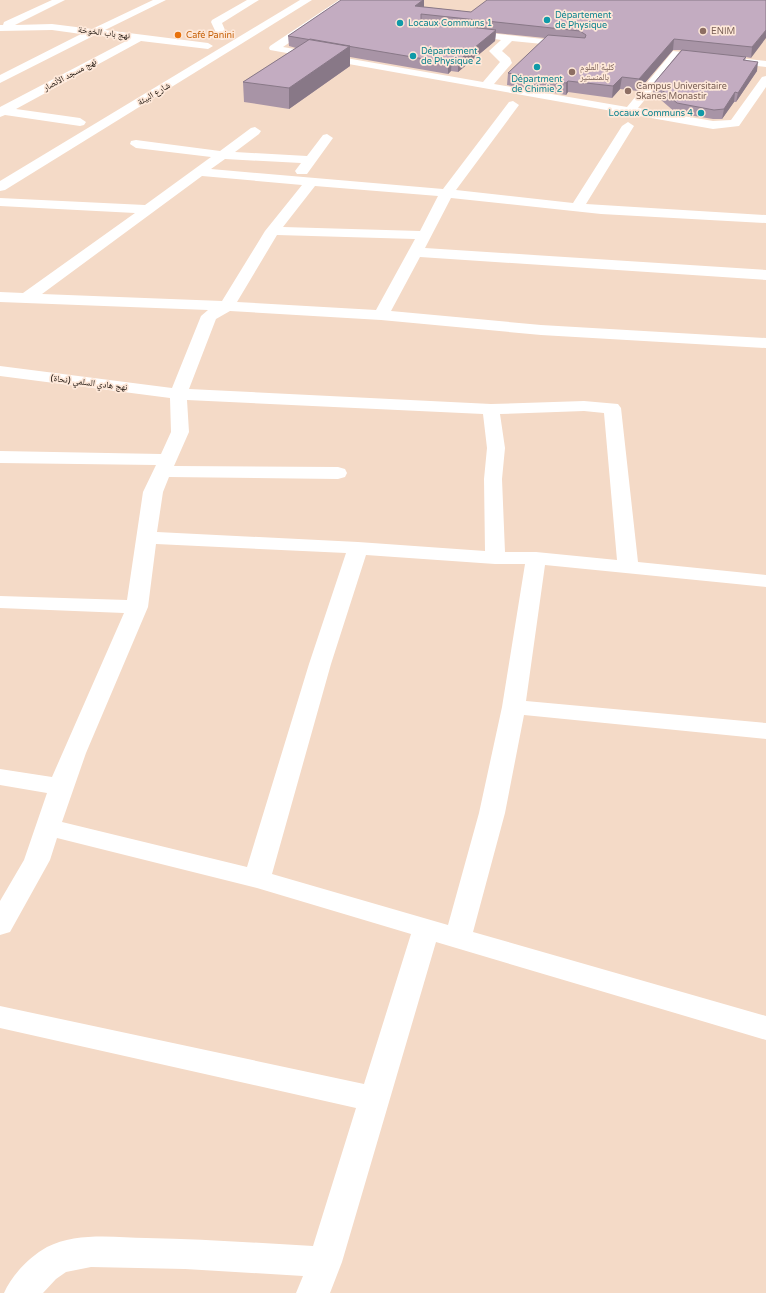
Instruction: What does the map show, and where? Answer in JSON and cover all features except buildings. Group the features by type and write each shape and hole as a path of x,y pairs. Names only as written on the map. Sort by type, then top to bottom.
{"street":[{"path":"0,28 60,0"},
{"path":"0,80 95,31 161,0"},
{"path":"212,44 216,22 254,0"},
{"path":"189,57 285,0"},
{"name":"شارع البيئة","path":"0,187 307,0"},
{"path":"346,0 274,48 713,125 735,123 766,79"},
{"name":"نهج باب الخوخة","path":"0,28 50,27 212,44 229,48"},
{"path":"456,31 579,46"},
{"name":"نهج مسجد الأنصار","path":"1,112 141,37"},
{"path":"486,86 495,74 506,64 506,60 495,51 509,38"},
{"path":"630,111 677,53 766,64"},
{"path":"382,315 447,193 513,105"},
{"path":"1,112 84,120 67,130"},
{"path":"577,207 628,126"},
{"path":"27,298 255,131"},
{"path":"295,180 327,138"},
{"path":"136,144 222,155 310,160"},
{"path":"199,172 447,193 577,207 766,219"},
{"path":"0,925 10,891 37,860 61,787 137,606 153,492 180,432 178,394 209,316 227,306 272,231 311,182"},
{"path":"0,202 149,209"},
{"path":"272,231 424,235"},
{"path":"416,252 766,275"},
{"path":"0,297 227,306 382,315 541,330 766,343"},
{"name":"نهج هادي السلمي (نحاة)","path":"0,371 178,394 491,409 568,406 612,408 628,568"},
{"path":"491,409 496,448 493,479 495,558"},
{"path":"0,458 338,473"},
{"path":"146,537 358,548 495,558 536,558 766,581"},
{"path":"257,879 320,664 358,548"},
{"path":"458,937 492,813 514,707 536,558"},
{"path":"0,602 137,606"},
{"path":"514,707 766,731"},
{"path":"0,777 61,787"},
{"path":"49,827 257,879 766,1028"},
{"path":"313,1293 325,1262 373,1099 426,929"},
{"path":"0,1017 373,1099"},
{"path":"21,1293 44,1268 59,1258 91,1252 185,1254 325,1262"}],"place":[{"name":"Département de Physique","path":"547,20"},
{"name":"Locaux Communs 1","path":"400,23"},
{"name":"ENIM","path":"703,31"},
{"name":"Café Panini","path":"178,35"},
{"name":"Département de Physique 2","path":"413,56"},
{"name":"Départment de Chimie 2","path":"537,67"},
{"name":"كلية العلوم بالمنستير","path":"572,72"},
{"name":"Campus Universitaire Skanes Monastir","path":"628,91"},
{"name":"Locaux Communs 4","path":"701,113"}]}
